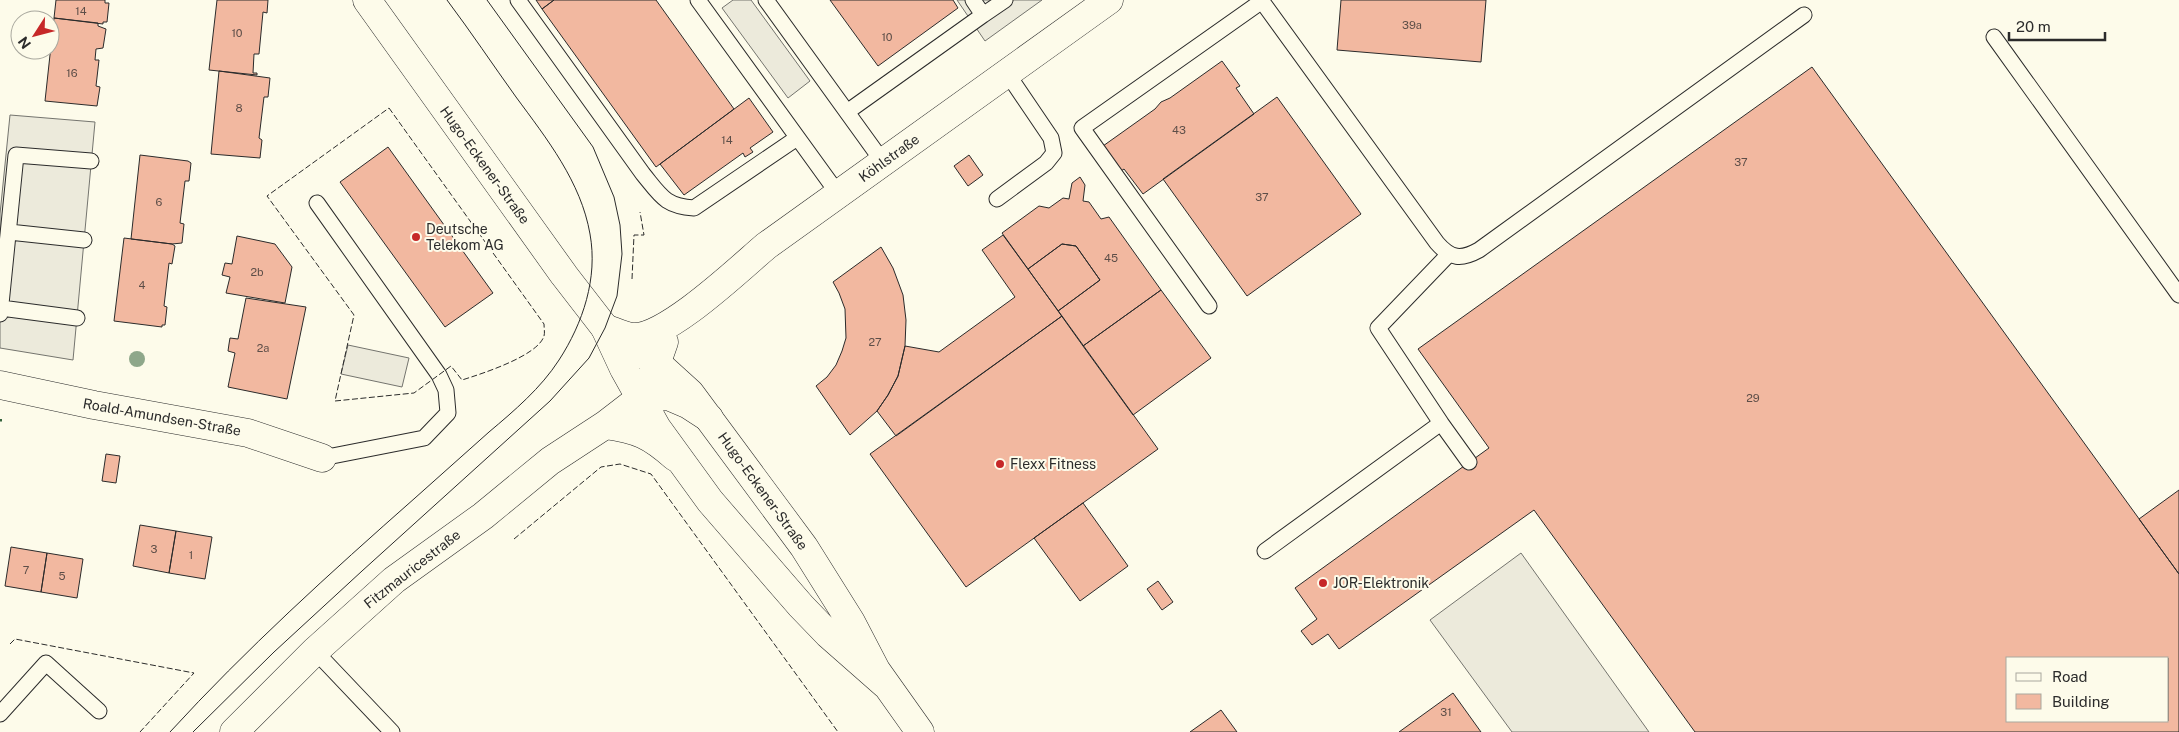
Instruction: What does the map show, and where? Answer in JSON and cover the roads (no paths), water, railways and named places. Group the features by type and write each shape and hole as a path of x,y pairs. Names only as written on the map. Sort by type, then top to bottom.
{"street":[{"name":"Hugo-Eckener-Straße","path":"367,0 564,275 649,381 681,462 740,539 801,606 828,634 886,685"},
{"name":"Köhlstraße","path":"605,328 634,337 652,333 673,321 714,291 766,246 1109,0"},
{"path":"673,321 649,381 668,396 689,405 709,418"},
{"path":"673,321 673,346 678,372 690,393"},
{"name":"Hugo-Eckener-Straße","path":"605,328 649,381 690,393 804,547 847,615 886,685 920,732"},
{"name":"Fitzmauricestraße","path":"605,328 621,384 617,407 605,425"},
{"name":"Fitzmauricestraße","path":"234,732 315,650 394,580 483,516 550,462 605,425 649,381"},
{"name":"Roald-Amundsen-Straße","path":"0,385 94,405 248,433 322,458"},
{"path":"605,425 633,429 655,439 681,462"}],"lane":[{"path":"518,0 643,174 662,198 678,207 694,208 797,138"},
{"path":"698,0 839,195"},
{"path":"766,0 882,162"},
{"path":"972,0 983,16"},
{"path":"847,112 1005,0"},
{"path":"1208,306 1082,128 1262,0 1437,243 1449,254 1458,257 1466,257 1479,250 1804,15"},
{"path":"1994,37 2179,295"},
{"path":"998,199 1046,163 1054,153 1051,138 1007,73"},
{"path":"0,314 10,232 16,155 92,161"},
{"path":"317,203 439,375 446,390 448,413 424,438 322,458"},
{"path":"10,232 84,240"},
{"path":"1449,254 1378,328 1469,462"},
{"path":"1,308 77,318"},
{"path":"1265,551 1442,423"},
{"path":"315,650 392,732"},
{"path":"0,714 46,663 99,711"}],"tram line":[{"path":"170,732 228,671 289,612 527,399 552,370 568,346 575,331 586,300 592,267 592,251 586,215 571,179 551,145 447,0"},
{"path":"193,732 274,652 550,401 589,358 605,328 617,296 622,254 620,225 614,197 593,147 487,0"}],"place":[{"name":"Deutsche Telekom AG","path":"416,237"},
{"name":"Flexx Fitness","path":"1000,464"},
{"name":"JOR-Elektronik","path":"1323,583"}]}
